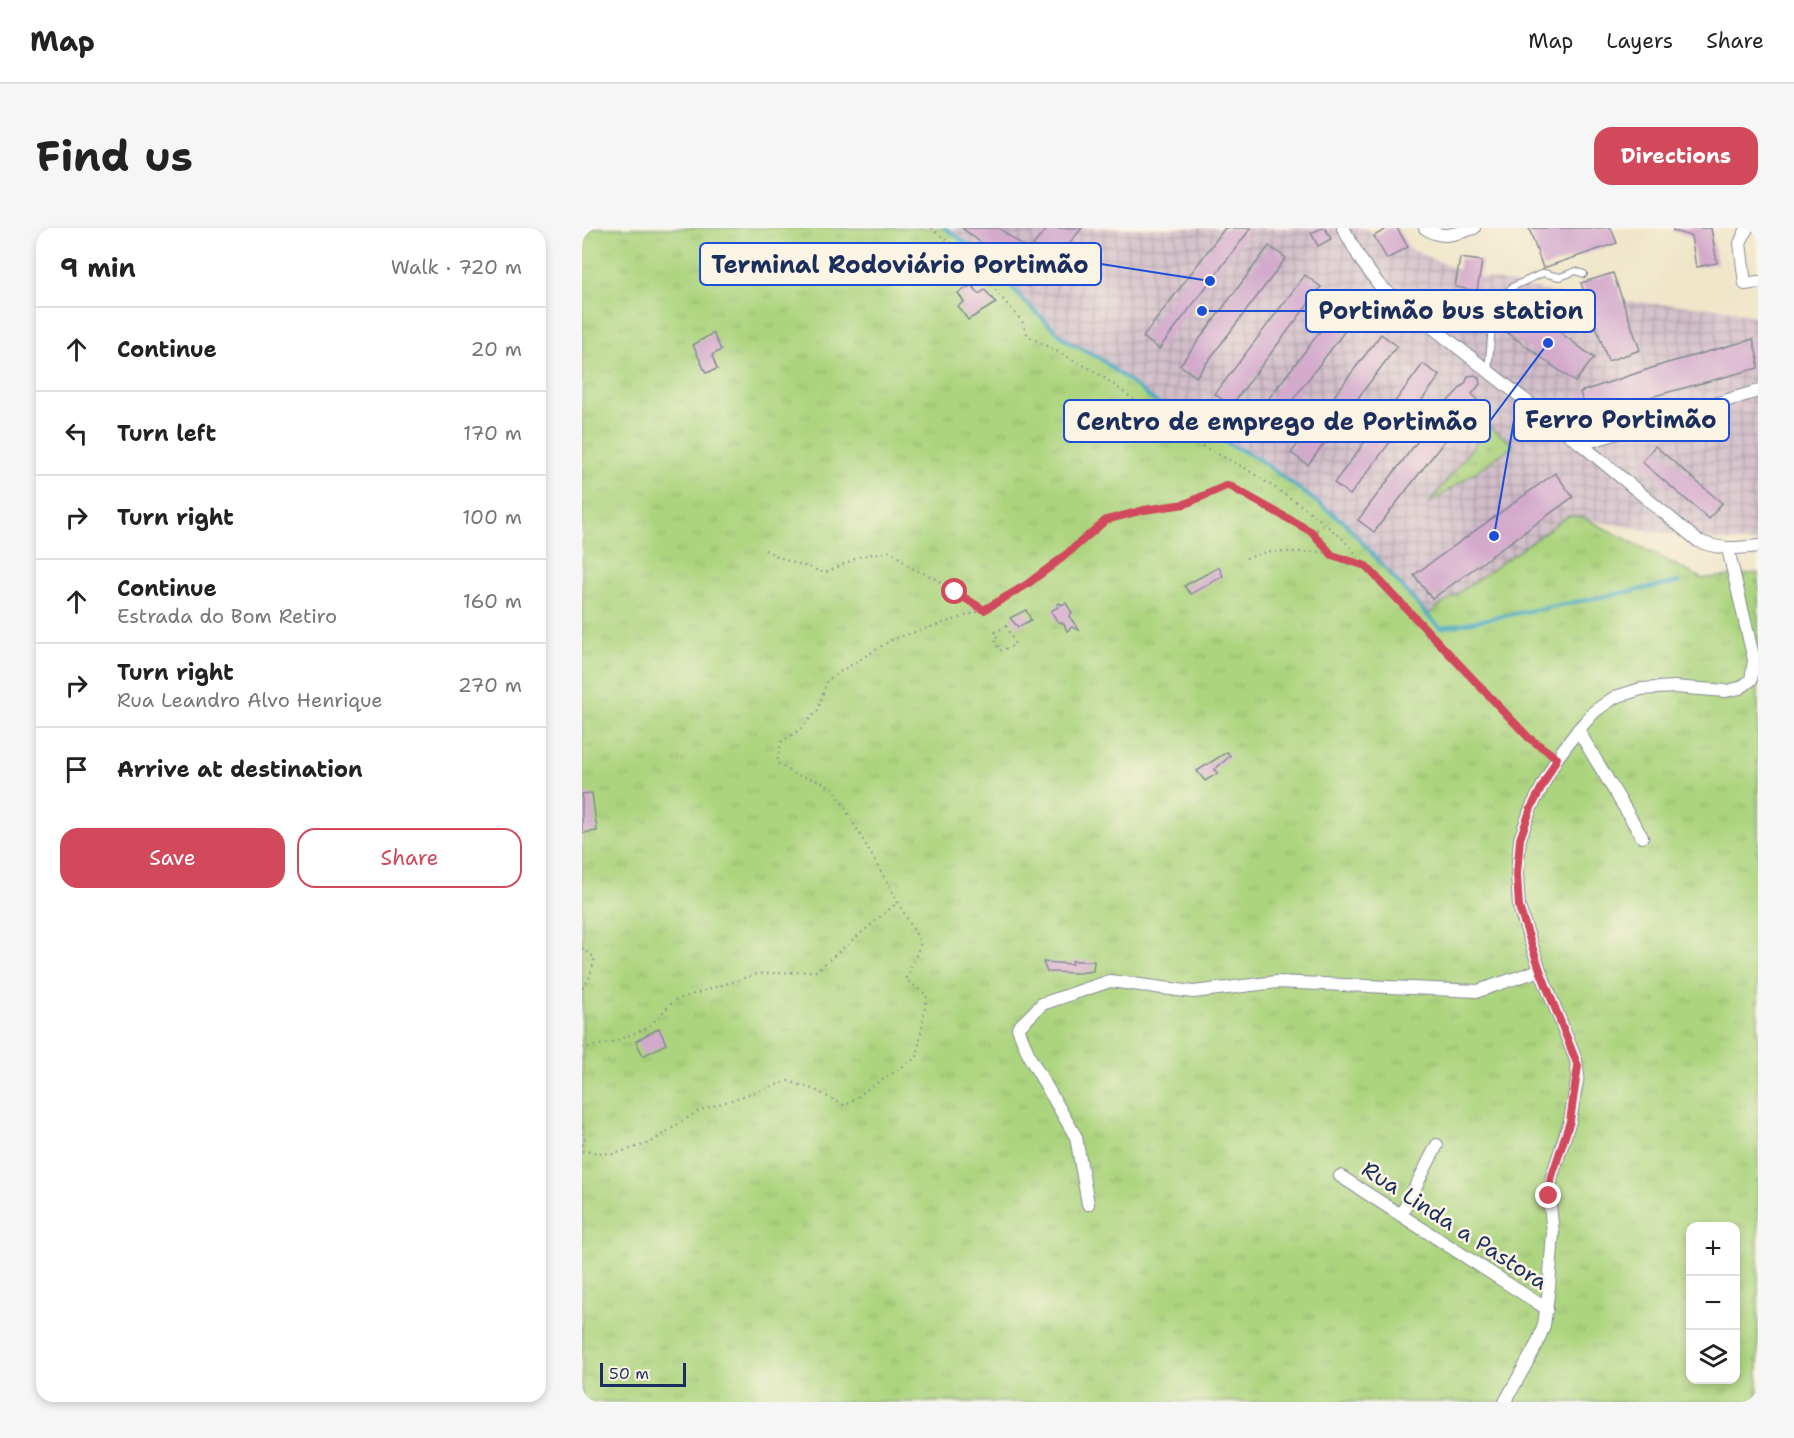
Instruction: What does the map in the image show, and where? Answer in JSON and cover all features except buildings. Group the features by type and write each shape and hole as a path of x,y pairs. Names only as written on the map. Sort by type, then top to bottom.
{"street":[{"path":"1343,228 1362,262 1380,286 1581,444 1698,541 1717,548 1728,549 1758,546"},
{"path":"1425,228 1432,233 1446,237 1474,228"},
{"path":"1747,228 1740,243 1745,284 1758,282"},
{"path":"1581,444 1758,391"},
{"path":"1505,1402 1537,1344 1547,1309 1553,1233 1549,1196 1552,1176 1570,1121 1578,1075 1576,1060 1540,970 1519,907 1517,874 1520,839 1531,808 1557,758 1595,711 1615,697 1641,689 1674,687 1726,691 1740,688 1751,680 1754,660 1728,549"},
{"path":"1578,730 1642,837"},
{"path":"1088,1204 1076,1137 1030,1058 1018,1028 1042,1004 1110,981 1193,992 1277,982 1478,991 1540,970"},
{"path":"1401,1215 1437,1145"},
{"name":"Rua Linda a Pastora","path":"1340,1176 1547,1309"}],"lane":[{"path":"1488,371 1494,305 1512,288 1543,273 1560,277 1576,272 1584,274"}],"path":[{"path":"931,228 978,264 999,295 1022,321 1028,336 1095,372 1187,438 1245,468 1308,510 1343,539 1529,738 1557,758"},
{"path":"582,1151 613,1154 650,1143 698,1111 788,1081 813,1089 845,1106 917,1057 927,995 906,980 921,943 835,790 820,781 796,775 777,763 781,742 800,730 818,710 827,680 893,639 984,610 1026,585 1106,520 1144,510 1185,504 1228,485 1312,532 1332,555 1366,566"},
{"path":"1312,532 1325,524"},
{"path":"765,550 783,559 825,573 861,556 891,551 911,568 932,577 984,610"},
{"path":"1246,558 1269,552 1329,552"},
{"path":"1006,626 1010,632 1015,644 1007,650 1005,648 1000,651 995,641 998,638 994,633 1004,627 1006,626"},
{"path":"582,1048 610,1043 647,1028 675,1000 757,974 816,972 898,902"},
{"path":"582,948 595,958 589,980 582,990"},
{"path":"582,1133 585,1141 582,1145"}],"shaded area":[{"path":"945,228 1363,228 1464,273 1578,298 1720,308 1758,317 1758,543 1697,539 1568,516 1427,615 1344,522 1257,458 1178,419 1098,357 1067,341 1023,300 991,261"}],"green space":[{"path":"582,228 945,228 991,261 1023,300 1067,341 1098,357 1178,419 1257,458 1344,522 1427,615 1568,516 1583,517 1702,579 1758,573 1758,1402 582,1402"},
{"path":"1489,426 1514,445 1429,504"}],"waterway":[{"path":"945,228 991,261 1023,300 1067,341 1098,357 1178,419 1257,458 1344,522 1441,628 1679,582"}],"place":[{"name":"Terminal Rodoviário Portimão","path":"1210,281"},
{"name":"Portimão bus station","path":"1202,311"},
{"name":"Centro de emprego de Portimão","path":"1548,343"},
{"name":"Ferro Portimão","path":"1494,536"}],"route":[{"path":"955,592 984,610 1026,585 1106,520 1144,510 1185,504 1228,485 1312,532 1332,555 1366,566 1529,738 1557,758 1531,808 1520,839 1517,874 1519,907 1540,970 1578,1066 1566,1140 1552,1176 1549,1196"}]}
